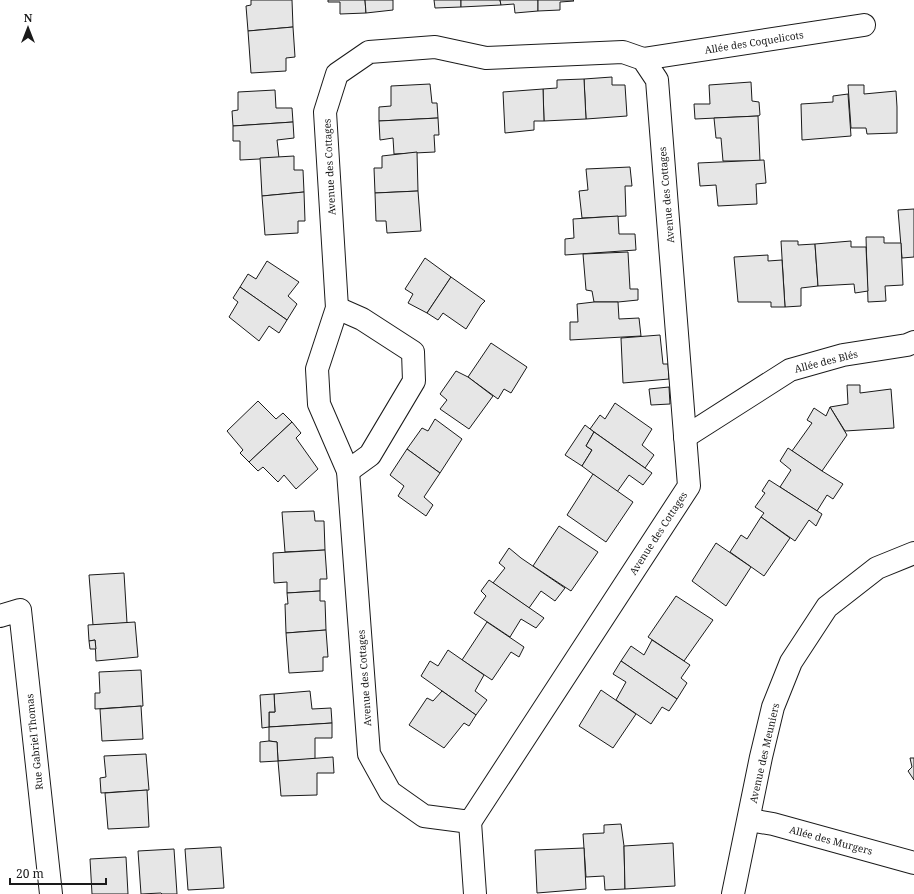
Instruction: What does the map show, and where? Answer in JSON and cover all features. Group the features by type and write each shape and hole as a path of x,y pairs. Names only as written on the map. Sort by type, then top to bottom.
{"street":[{"name":"Allée des Coquelicots","path":"644,59 864,25"},
{"name":"Avenue des Cottages","path":"435,47 486,58 623,52 644,59 657,80 689,486 470,822 424,816 390,792 369,754 348,471 319,404 317,369 337,308 325,112 337,74 369,52 435,47"},
{"path":"337,308 362,319 413,352 414,381 370,455 348,471"},
{"name":"Allée des Blés","path":"685,437 790,370 843,355 907,345 914,342"},
{"name":"Avenue des Meuniers","path":"733,894 761,757 773,707 791,662 827,607 877,568 914,553"},
{"name":"Rue Gabriel Thomas","path":"0,616 20,610 51,894"},
{"name":"Allée des Murgers","path":"748,820 773,824 914,862"},
{"path":"470,822 475,894"}],"building":[{"path":"251,0 292,0 293,27 248,31 246,6 251,5"},
{"path":"328,0 365,0 366,13 340,14 340,2 328,2"},
{"path":"365,0 393,0 393,10 366,13"},
{"path":"434,0 461,0 461,7 435,8"},
{"path":"461,0 500,0 501,5 461,7"},
{"path":"500,0 538,0 538,11 515,13 514,4 501,5"},
{"path":"538,0 574,1 560,2 560,10 538,11"},
{"path":"293,27 295,57 286,58 286,71 251,73 248,31"},
{"path":"612,77 612,85 625,85 627,116 586,119 584,79"},
{"path":"584,79 586,119 544,121 543,89 557,88 557,80"},
{"path":"751,82 752,101 759,102 760,115 695,119 694,104 710,104 709,85"},
{"path":"430,84 432,103 437,103 438,118 379,121 379,107 391,106 391,86"},
{"path":"848,85 864,85 864,94 896,91 897,133 867,134 866,128 851,128"},
{"path":"543,89 544,121 534,121 534,130 505,133 503,92"},
{"path":"275,90 276,108 292,108 293,122 233,126 232,111 238,110 238,92"},
{"path":"848,94 851,136 802,140 801,104 833,102 833,96"},
{"path":"758,116 760,161 723,161 721,138 716,138 714,118"},
{"path":"438,118 439,135 434,135 435,152 394,154 393,138 380,140 379,121"},
{"path":"293,122 294,138 277,140 279,158 240,160 240,141 233,141 233,126"},
{"path":"417,152 418,191 375,193 374,168 382,168 382,156"},
{"path":"294,156 294,170 303,170 304,192 262,196 260,158"},
{"path":"764,160 766,183 756,184 757,204 718,206 716,185 700,186 698,163"},
{"path":"630,167 632,186 625,186 626,216 582,218 579,191 588,190 586,169"},
{"path":"418,191 421,231 387,233 386,221 376,221 375,193"},
{"path":"304,192 305,221 298,221 298,233 265,235 262,196"},
{"path":"914,209 914,257 902,258 898,210"},
{"path":"618,216 619,234 635,234 636,250 565,255 565,239 574,238 573,219"},
{"path":"866,237 884,237 884,243 901,243 903,285 885,286 886,301 868,302"},
{"path":"781,241 798,241 798,245 815,244 818,286 801,288 801,306 785,307"},
{"path":"851,241 851,247 866,247 868,291 855,293 854,284 818,286 815,244"},
{"path":"628,252 630,289 638,289 638,300 594,302 592,291 586,290 583,254"},
{"path":"768,255 768,261 782,260 785,307 771,307 771,302 738,302 734,257"},
{"path":"425,258 451,277 427,313 408,303 413,294 405,289"},
{"path":"267,261 299,282 288,296 297,304 287,320 240,287 248,274 256,279"},
{"path":"451,277 485,301 466,329 443,313 438,320 427,313"},
{"path":"240,287 287,320 279,333 269,326 259,341 229,317 238,302 233,298"},
{"path":"618,302 619,319 639,318 641,336 570,340 570,322 578,322 577,304"},
{"path":"660,335 663,364 668,364 669,379 623,383 621,338"},
{"path":"491,343 527,367 511,393 504,389 498,399 468,377"},
{"path":"456,371 468,377 493,396 469,429 440,409 447,400 440,394"},
{"path":"847,385 860,385 860,393 891,389 894,428 845,431 830,407 848,404"},
{"path":"669,387 670,404 651,405 649,389"},
{"path":"258,401 276,419 283,413 292,422 249,462 240,453 243,450 227,431"},
{"path":"615,403 652,429 642,445 654,455 645,468 590,429 600,415 605,419"},
{"path":"830,407 847,435 822,471 792,451 812,423 807,420 814,408 826,416"},
{"path":"435,419 462,439 440,473 407,449 422,428 428,431"},
{"path":"292,422 301,433 296,438 318,469 296,489 284,475 278,482 263,467 258,471 249,462"},
{"path":"585,425 594,432 586,446 592,450 582,466 565,455"},
{"path":"594,432 652,473 643,485 629,475 617,492 582,466 592,450 586,446"},
{"path":"788,448 843,484 833,499 827,495 817,511 780,487 791,470 780,461"},
{"path":"407,449 440,473 424,497 433,505 426,516 398,496 404,486 390,475"},
{"path":"593,474 633,502 606,542 567,515"},
{"path":"769,480 822,514 816,526 809,520 795,541 761,517 764,513 755,507 765,493 762,491"},
{"path":"314,511 315,521 324,521 325,550 285,552 282,512"},
{"path":"761,517 790,538 764,576 730,552 741,535 747,539"},
{"path":"559,526 598,552 571,591 533,566"},
{"path":"716,543 751,567 726,606 692,581"},
{"path":"509,548 565,588 555,601 541,591 529,608 493,583 505,568 499,563"},
{"path":"325,550 327,579 320,579 320,591 287,593 287,582 274,583 273,553"},
{"path":"124,573 127,623 93,625 89,575"},
{"path":"489,580 544,618 536,628 521,619 510,637 474,613 486,596 481,591"},
{"path":"320,591 320,601 325,601 326,630 286,633 285,604 288,604 287,593"},
{"path":"676,596 713,620 684,661 648,637"},
{"path":"135,622 138,657 96,661 95,640 89,641 88,625"},
{"path":"487,622 524,647 519,657 511,652 492,680 462,660"},
{"path":"326,630 328,657 323,657 323,671 289,673 286,633"},
{"path":"95,640 96,649 90,649 89,641"},
{"path":"652,640 690,665 681,678 687,683 677,699 621,661 631,646 644,655"},
{"path":"448,650 484,675 475,691 487,700 476,715 421,676 430,661 438,666"},
{"path":"621,661 677,699 669,711 662,707 651,724 616,700 626,682 613,674"},
{"path":"141,670 143,706 95,709 95,693 100,693 99,672"},
{"path":"601,690 636,714 613,748 579,726"},
{"path":"310,691 312,709 331,708 332,723 269,727 269,712 275,712 274,694"},
{"path":"442,691 476,715 469,726 464,723 444,748 409,725 427,698 433,701"},
{"path":"274,694 275,712 269,712 269,727 262,728 260,695"},
{"path":"141,706 143,739 102,741 100,709"},
{"path":"332,723 332,738 315,738 315,759 278,761 277,742 269,741 269,727"},
{"path":"260,742 277,742 278,761 260,762"},
{"path":"146,754 149,790 101,793 100,778 106,777 104,756"},
{"path":"333,757 334,773 317,773 317,795 281,796 278,761"},
{"path":"910,758 914,758 914,780 908,771 912,767"},
{"path":"147,790 149,827 108,829 105,793"},
{"path":"621,824 624,846 625,889 605,890 604,876 586,877 583,834 604,833 604,825"},
{"path":"673,843 675,886 625,889 624,846"},
{"path":"221,847 224,888 188,890 185,849"},
{"path":"584,848 586,889 537,893 535,850"},
{"path":"174,849 177,894 141,894 138,851"},
{"path":"126,857 128,894 92,894 90,859"}]}
